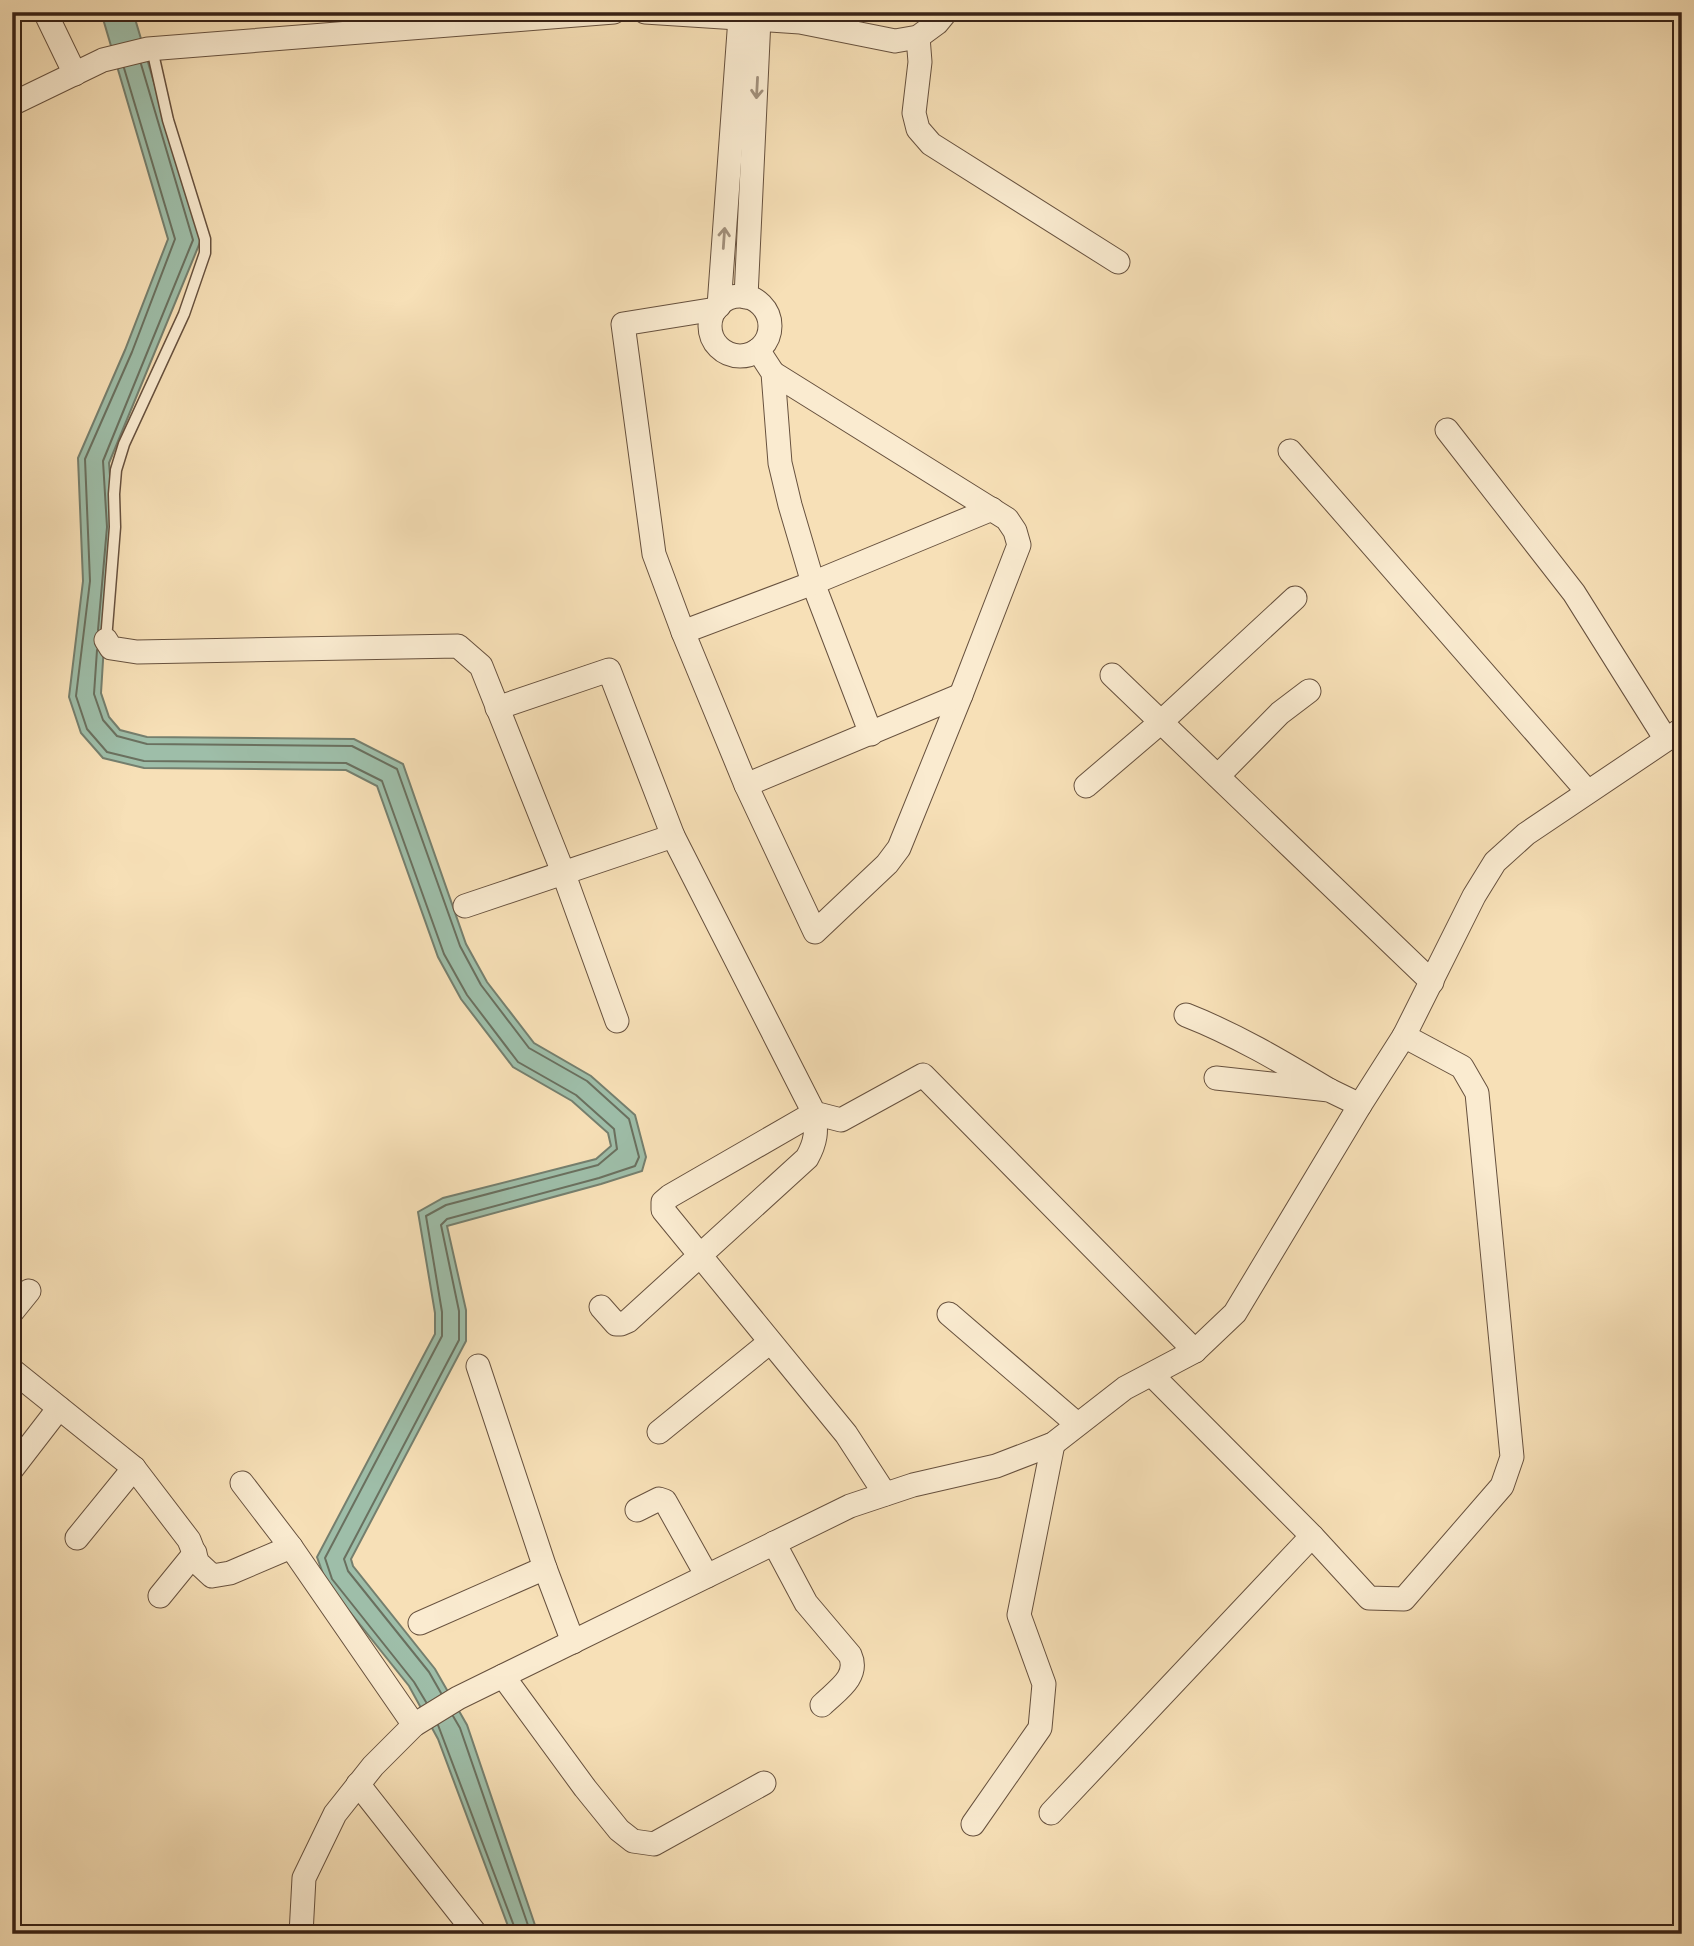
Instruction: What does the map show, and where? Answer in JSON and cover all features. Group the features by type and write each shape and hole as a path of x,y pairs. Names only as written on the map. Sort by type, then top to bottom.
{"street":[{"path":"45,12 75,74"},
{"path":"12,104 103,61 150,49 614,12"},
{"path":"645,12 800,22 895,41 918,37 937,23 946,12"},
{"path":"746,297 749,19"},
{"path":"749,19 717,308 710,328 717,345 733,355 743,356 758,350 766,341 770,322 761,304 746,297 732,297 717,308 623,324 654,554 746,785 815,932 887,864 899,848 1019,545 1015,531 1007,519 774,373 758,350"},
{"path":"918,37 920,62 914,113 918,129 931,144 1118,262"},
{"path":"774,373 780,463 790,505 813,583 871,734"},
{"path":"301,1934 304,1878 335,1814 358,1784 418,1722 458,1698 850,1506 913,1485 996,1466 1053,1444 1125,1388 1195,1351 1235,1314 1360,1105 1404,1037 1474,897 1495,863 1526,834 1674,733 1574,593 1447,430"},
{"path":"1290,451 1587,791"},
{"path":"683,632 813,583 992,509"},
{"path":"1086,786 1160,722 1294,598"},
{"path":"106,640 114,649 137,652 457,646 481,666 563,872 617,1021"},
{"path":"497,708 609,670 673,836 814,1113 816,1134 807,1158 701,1257 628,1321 616,1324 601,1307"},
{"path":"1112,675 1432,982"},
{"path":"1218,776 1280,713 1309,691"},
{"path":"746,785 961,695"},
{"path":"465,906 673,836"},
{"path":"1186,1015 1223,1029 1360,1105"},
{"path":"1152,1375 1312,1536 1368,1598 1404,1598 1502,1486 1512,1457 1477,1093 1462,1067 1404,1037"},
{"path":"884,1494 846,1434 663,1210 666,1199 814,1113 841,1120 923,1075 1195,1351"},
{"path":"1216,1078 1329,1090"},
{"path":"12,1312 29,1291"},
{"path":"949,1314 1077,1424"},
{"path":"659,1432 770,1342"},
{"path":"478,1366 545,1568 573,1642"},
{"path":"12,1370 134,1468 189,1540 198,1563 212,1576 230,1573 291,1547"},
{"path":"12,1469 60,1408"},
{"path":"974,1824 1040,1728 1044,1684 1019,1615 1053,1444"},
{"path":"77,1538 134,1468"},
{"path":"242,1483 418,1722"},
{"path":"637,1510 659,1499 667,1503 707,1576"},
{"path":"1051,1812 1312,1536"},
{"path":"775,1543 807,1603 850,1655 853,1663 850,1677 822,1705"},
{"path":"160,1596 195,1553"},
{"path":"420,1623 545,1568"},
{"path":"503,1676 585,1788 619,1830 633,1841 654,1844 764,1783"},
{"path":"358,1784 476,1934"}],"lane":[{"path":"106,640 115,527 116,470 124,443 184,314 205,253 205,239 168,120 150,49"}],"water":[{"path":"101,12 133,12 201,240 109,463 114,527 101,693 109,717 120,730 147,737 354,739 403,764 466,944 487,982 534,1043 591,1076 635,1115 646,1157 642,1171 447,1226 466,1310 466,1341 351,1559 353,1566 435,1669 467,1725 538,1934 511,1934 438,1739 409,1686 326,1582 317,1557 435,1334 435,1313 418,1212 443,1198 596,1159 611,1146 608,1133 572,1101 513,1067 461,999 438,957 377,786 346,770 144,768 103,758 81,733 69,697 83,581 78,458 125,350 168,239"}]}
